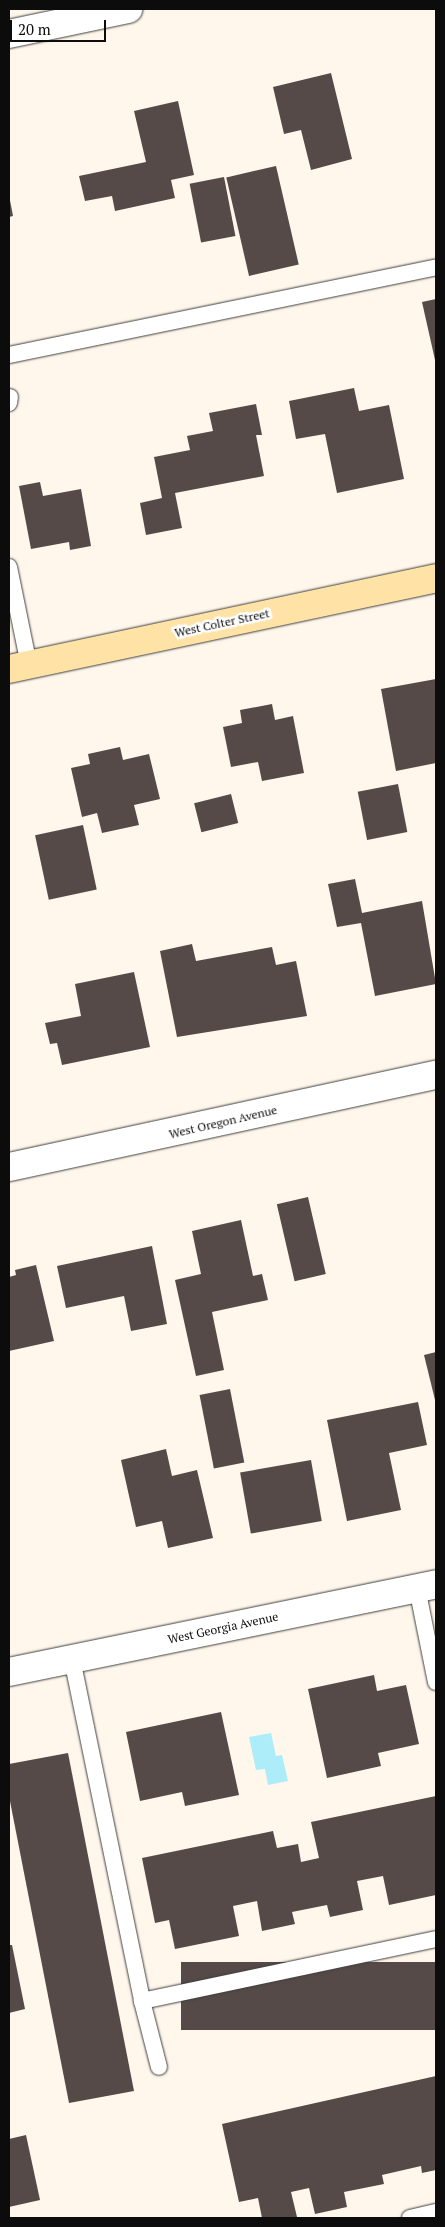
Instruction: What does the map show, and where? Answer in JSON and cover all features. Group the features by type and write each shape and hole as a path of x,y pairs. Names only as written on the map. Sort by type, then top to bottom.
{"street":[{"path":"9,34 128,9"},
{"name":"West Colter Street","path":"19,667 436,578"},
{"name":"West Oregon Avenue","path":"9,1167 436,1075"},
{"name":"West Georgia Avenue","path":"9,1672 427,1586"}],"lane":[{"path":"9,355 436,267"},
{"path":"9,567 19,667"},
{"path":"427,1586 436,1682"},
{"path":"72,1659 142,2001 159,2067"},
{"path":"142,2001 436,1939"},
{"path":"410,2218 436,2212"}],"water":[{"path":"271,1733 276,1756 282,1755 288,1781 268,1785 265,1769 256,1770 249,1737"}],"building":[{"path":"331,73 352,159 311,170 301,130 284,134 273,87"},
{"path":"178,101 194,175 171,180 175,198 115,211 112,196 85,201 79,176 146,162 134,111"},
{"path":"276,166 299,264 249,276 226,177"},
{"path":"224,177 235,236 201,243 190,184"},
{"path":"9,195 13,216 9,217"},
{"path":"436,299 436,360 435,360 422,302"},
{"path":"354,388 359,411 389,405 404,479 337,493 325,434 296,439 289,401"},
{"path":"256,404 262,435 256,435 264,476 175,493 182,528 146,535 140,503 162,498 154,457 190,450 187,436 213,431 209,413"},
{"path":"40,482 43,496 81,489 91,546 70,550 69,542 31,549 19,486"},
{"path":"436,679 436,763 396,771 381,689"},
{"path":"272,704 275,720 293,716 304,773 262,781 258,762 231,767 223,727 242,723 240,710"},
{"path":"120,747 123,760 149,754 160,799 134,805 139,825 102,833 97,813 82,817 71,768 90,764 88,754"},
{"path":"398,784 407,832 367,840 358,792"},
{"path":"231,794 238,823 201,832 194,803"},
{"path":"83,825 97,890 49,900 35,835"},
{"path":"355,879 362,913 422,901 436,984 375,996 361,923 337,927 328,884"},
{"path":"192,944 196,961 272,947 276,965 296,961 307,1016 177,1037 160,951"},
{"path":"134,972 150,1047 62,1065 57,1043 50,1044 45,1023 81,1016 75,984"},
{"path":"308,1197 326,1274 295,1281 277,1204"},
{"path":"241,1220 253,1276 262,1274 268,1300 212,1312 224,1370 196,1376 175,1280 201,1274 192,1231"},
{"path":"152,1246 167,1324 131,1331 124,1296 66,1308 57,1266"},
{"path":"36,1265 54,1341 9,1351 9,1277 16,1275 15,1270"},
{"path":"436,1352 436,1404 424,1355"},
{"path":"230,1389 244,1463 214,1469 200,1395"},
{"path":"418,1402 427,1445 389,1453 401,1510 347,1521 327,1420"},
{"path":"166,1449 172,1476 197,1470 213,1538 168,1548 162,1521 136,1527 121,1460"},
{"path":"311,1460 322,1521 251,1534 240,1473"},
{"path":"374,1675 377,1691 406,1685 419,1744 378,1753 381,1766 327,1778 308,1689"},
{"path":"221,1712 239,1795 185,1806 182,1792 140,1801 126,1732"},
{"path":"68,1753 134,2091 69,2103 9,1796 9,1764"},
{"path":"436,1796 436,1895 389,1905 383,1876 357,1881 363,1910 330,1917 327,1905 292,1912 295,1924 262,1931 257,1901 233,1906 239,1936 175,1949 169,1920 155,1923 142,1858 273,1831 277,1848 298,1844 301,1862 319,1858 311,1822"},
{"path":"9,1945 12,1945 25,2009 9,2013"},
{"path":"181,1962 436,1962 436,2030 181,2030"},
{"path":"436,2076 436,2170 422,2173 421,2166 382,2175 384,2184 344,2192 347,2207 315,2214 309,2188 291,2192 297,2217 262,2218 258,2198 239,2202 222,2124"},
{"path":"26,2135 40,2200 9,2207 9,2139"}]}
